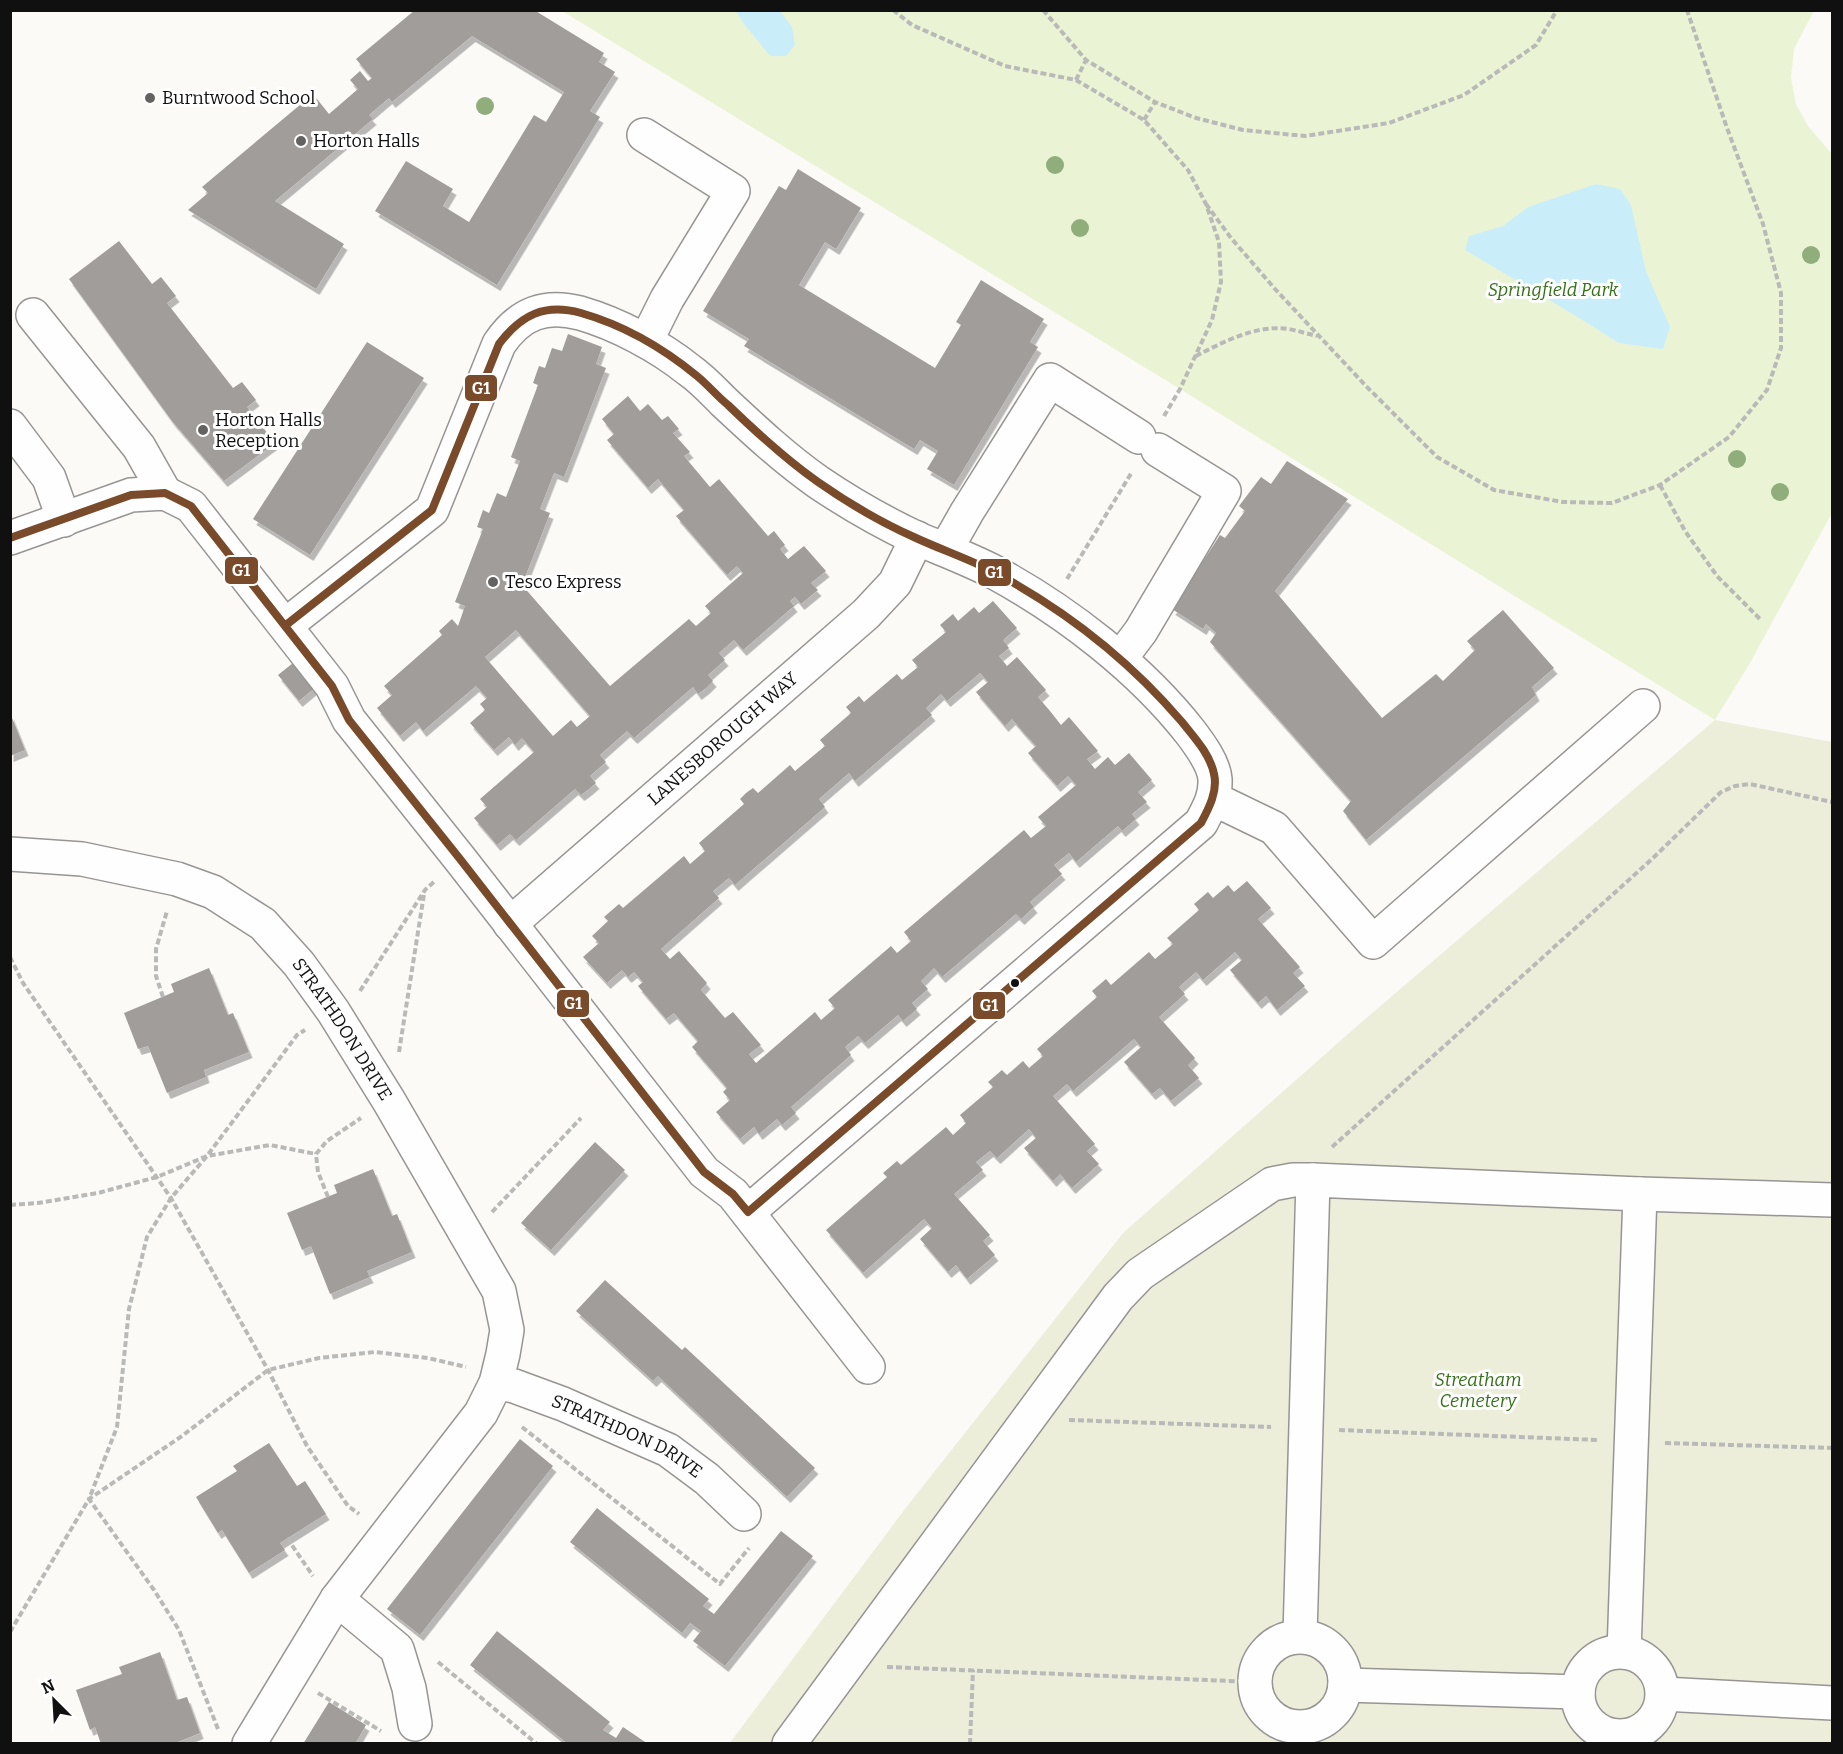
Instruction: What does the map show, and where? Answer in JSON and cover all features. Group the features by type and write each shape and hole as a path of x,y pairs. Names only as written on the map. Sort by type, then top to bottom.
{"street":[{"path":"644,135 733,190 667,299 646,341"},
{"path":"286,625 432,510 500,344 508,331 530,315 546,309 558,309 582,314 646,341 690,370 772,447 863,512 994,572 1050,606 1120,659 1181,721 1203,750 1215,777 1214,800 1201,822 748,1212"},
{"path":"33,315 139,447 165,493"},
{"name":"LANESBOROUGH WAY","path":"510,924 866,614 931,544 967,512 1050,380 1148,444"},
{"path":"10,426 49,478 64,520"},
{"path":"1120,659 1140,631 1224,491 1148,444"},
{"path":"10,538 131,495 165,493 191,506 332,686 349,720 704,1172 733,1194 868,1367"},
{"path":"1214,800 1274,828 1373,942 1643,706"},
{"name":"STRATHDON DRIVE","path":"10,854 82,859 177,879 213,892 263,924 298,964 333,1011 466,1234 498,1291 503,1310 507,1330 497,1379 481,1413 337,1599 235,1741"},
{"path":"789,1743 1118,1297 1140,1274 1272,1184 1293,1180 1313,1180 1833,1200"},
{"path":"1300,1636 1313,1180"},
{"path":"1624,1652 1640,1194"},
{"name":"STRATHDON DRIVE","path":"497,1379 563,1404 668,1450 707,1479 744,1514"},
{"path":"337,1599 397,1649 409,1688 415,1724"},
{"path":"1300,1636 1315,1639 1329,1646 1339,1658 1345,1673 1346,1685 1341,1701 1332,1714 1298,1735 1270,1715 1257,1697 1255,1682 1258,1666 1266,1652 1278,1642 1300,1636"},
{"path":"1624,1652 1636,1654 1647,1660 1661,1680 1663,1694 1661,1710 1652,1723 1640,1732 1621,1740 1596,1729 1587,1721 1579,1707 1578,1692 1582,1676 1590,1664 1601,1656 1624,1652"},
{"path":"1346,1685 1578,1692"},
{"path":"1663,1694 1833,1703"}],"path":[{"path":"893,10 912,25 1005,66 1076,80 1144,120 1188,170 1206,204 1231,238 1366,386 1437,457 1494,490 1563,502 1612,503 1660,485 1729,437 1767,390 1781,348 1781,293 1763,224 1687,10"},
{"path":"1043,10 1086,60 1155,102 1196,118 1253,131 1305,136 1389,123 1464,95 1536,45 1557,10"},
{"path":"1076,80 1086,60"},
{"path":"1144,120 1155,102"},
{"path":"1050,606 1180,389 1212,320 1221,282 1219,242 1206,204"},
{"path":"1195,357 1230,339 1259,331 1287,329 1319,336"},
{"path":"1660,485 1685,531 1717,576 1760,619"},
{"path":"1313,1180 1313,1163 1651,860 1721,792 1735,786 1750,784 1833,801"},
{"path":"10,1632 89,1499 117,1427 129,1309 147,1237 171,1198 207,1156 297,1035 362,988 424,890 460,859"},
{"path":"163,997 156,976 156,949 177,879"},
{"path":"328,1197 318,1172 316,1154 327,1141 388,1101 396,1075 424,890"},
{"path":"10,957 23,983 171,1198 268,1370 307,1446 348,1506 387,1536"},
{"path":"466,1234 486,1219 581,1119"},
{"path":"10,1204 38,1203 98,1193 157,1177 207,1156 270,1146 316,1154"},
{"path":"89,1499 182,1436 268,1370 319,1358 375,1352 428,1358 497,1379"},
{"path":"1028,1418 1833,1448"},
{"path":"519,1425 720,1584 755,1539 755,1527 744,1514"},
{"path":"89,1499 154,1590 179,1630 235,1741"},
{"path":"287,1538 315,1580 337,1599"},
{"path":"431,1657 537,1743"},
{"path":"847,1665 1255,1682"},
{"path":"970,1743 973,1670"},
{"path":"316,1692 383,1732"}],"green space":[{"name":"Springfield Park","path":"562,11 1814,11 1794,49 1791,78 1796,104 1808,126 1832,154 1832,513 1750,663 1715,720"},
{"name":"Streatham Cemetery","path":"1715,720 1832,742 1832,1743 729,1744 908,1505 1123,1233 1357,1026"}],"water":[{"path":"736,11 780,11 792,27 795,45 786,56 770,56"},
{"path":"1596,184 1620,189 1631,205 1646,271 1670,327 1663,349 1619,343 1465,250 1469,236 1503,226 1528,207"}],"building":[{"name":"Horton Halls","path":"415,10 534,10 604,53 599,62 615,72 590,111 600,117 497,285 375,211 406,161 453,189 443,206 469,222 534,115 546,122 564,92 472,36 392,102 389,98 369,115 373,119 275,201 344,244 316,289 188,210 208,193 202,187 313,94 329,114 358,89 350,80 360,71 368,81 372,78 356,59"},
{"path":"798,169 861,208 836,249 825,242 799,285 935,368 961,325 956,322 981,280 1044,319 1030,342 1038,347 954,485 927,469 938,451 920,440 914,449 744,346 749,339 703,311 779,186 786,190"},
{"path":"119,241 152,284 161,277 176,296 167,303 233,388 242,382 256,400 247,407 275,443 224,481 172,421 69,279"},
{"path":"568,334 602,347 596,364 606,368 564,477 554,473 540,509 550,513 522,585 610,686 689,619 696,626 711,613 705,606 743,573 737,566 727,575 676,516 684,510 658,479 648,488 607,440 614,434 602,419 628,396 640,411 648,404 662,420 668,416 679,429 673,433 690,452 684,456 710,487 719,479 768,536 774,531 785,545 780,549 788,559 804,546 826,571 811,583 818,590 801,604 795,597 790,601 794,606 743,650 734,640 719,653 725,660 708,675 713,681 706,688 698,694 693,687 634,738 627,731 600,755 606,762 590,776 596,783 589,789 581,795 575,789 516,840 510,834 497,845 474,818 487,807 480,799 534,752 522,738 515,745 509,737 494,750 470,723 485,710 480,704 487,698 476,686 423,731 416,722 400,736 377,708 392,695 384,686 442,635 439,631 452,619 458,626 465,606 455,602 483,529 477,527 483,510 489,513 497,493 506,497 520,461 511,457 538,385 533,383 539,366 545,368 552,348 562,351","holes":["516,630 590,716 577,727 571,720 553,736 485,657"]},
{"path":"367,342 424,378 310,555 253,519"},
{"path":"1287,461 1348,499 1275,591 1382,718 1436,674 1443,681 1475,650 1467,641 1503,610 1554,668 1532,687 1536,695 1366,840 1343,811 1351,801 1210,642 1216,633 1206,624 1203,629 1172,609 1220,535 1225,538 1245,511 1239,506 1261,477 1271,484"},
{"path":"993,601 1017,628 1003,640 1009,648 999,656 1007,666 1017,657 1046,690 1038,697 1061,725 1069,717 1098,751 1087,759 1095,769 1108,757 1115,765 1129,753 1152,780 1138,792 1147,802 1132,814 1136,819 1122,831 1118,826 1076,862 1069,853 1054,865 1062,874 1030,902 1034,907 1021,919 1016,914 942,977 934,968 921,981 928,989 912,1003 917,1009 903,1021 898,1015 865,1043 858,1036 845,1047 851,1055 791,1107 796,1113 782,1125 777,1119 759,1134 754,1127 740,1139 716,1112 730,1100 723,1092 727,1088 692,1047 698,1041 674,1013 666,1019 638,986 643,982 634,972 628,977 622,970 607,983 583,957 599,943 592,936 608,921 604,917 619,904 623,908 684,856 690,864 705,851 699,843 744,804 740,799 746,793 753,788 758,793 790,765 795,771 825,746 820,740 851,713 846,707 859,696 864,702 897,674 902,680 918,667 912,660 946,632 940,625 953,614 958,621 974,607 979,613","holes":["980,673 988,682 976,692 1005,726 1012,719 1036,746 1028,753 1057,786 1068,776 1076,785 1038,817 1046,826 1031,838 1024,830 904,932 911,941 897,953 891,946 828,1000 835,1008 821,1020 815,1012 756,1063 749,1054 761,1045 733,1012 725,1018 701,990 707,983 679,951 670,959 661,949 719,898 713,891 729,878 735,885 825,807 819,799 849,773 855,781 932,715 926,708 941,694 947,701"]},
{"path":"303,655 323,681 299,701 278,675"},
{"path":"10,713 25,750 10,756"},
{"path":"1247,881 1271,908 1258,919 1300,967 1293,973 1305,986 1277,1010 1266,996 1258,1003 1230,970 1242,960 1235,952 1203,980 1196,972 1179,987 1185,994 1159,1017 1195,1058 1188,1065 1199,1078 1171,1101 1160,1088 1152,1094 1124,1062 1141,1047 1134,1039 1073,1091 1067,1084 1053,1096 1095,1144 1087,1151 1099,1164 1072,1188 1060,1174 1053,1181 1024,1148 1036,1138 1029,1129 997,1158 990,1151 976,1162 983,1170 954,1194 990,1235 983,1241 995,1255 967,1279 956,1265 948,1272 920,1239 932,1228 924,1219 863,1273 826,1230 887,1177 883,1173 897,1161 901,1165 946,1127 953,1135 966,1123 960,1115 993,1087 988,1082 1002,1070 1007,1075 1023,1061 1029,1068 1043,1056 1037,1049 1097,997 1092,991 1106,979 1111,985 1149,952 1155,959 1173,944 1167,938 1199,910 1194,904 1208,892 1213,898 1228,885 1234,892"},
{"path":"209,968 228,1015 233,1013 249,1052 204,1070 206,1077 167,1093 148,1046 138,1049 124,1013 174,992 171,984"},
{"path":"595,1142 625,1170 551,1250 521,1223"},
{"path":"373,1169 392,1216 397,1214 412,1252 367,1271 370,1277 330,1294 311,1246 302,1250 287,1213 337,1193 334,1185"},
{"path":"605,1280 682,1350 685,1347 815,1468 787,1497 658,1376 653,1381 576,1311"},
{"path":"520,1439 553,1466 420,1635 387,1609"},
{"path":"269,1443 297,1486 305,1481 326,1514 280,1543 285,1550 249,1573 222,1530 218,1533 196,1497 237,1471 233,1466"},
{"path":"597,1508 709,1599 703,1606 714,1614 781,1531 813,1556 725,1666 693,1641 701,1631 690,1623 682,1633 570,1542"},
{"path":"497,1631 610,1722 603,1730 616,1738 623,1727 648,1744 568,1744 470,1665"},
{"path":"160,1652 177,1700 187,1697 200,1733 173,1744 101,1744 95,1727 90,1730 76,1690 122,1674 119,1667"},
{"path":"329,1702 366,1725 355,1744 303,1744"}],"transit line":[{"name":"G1","path":"286,625 432,510 499,344 516,326 534,314 568,310 612,324 642,338 670,356 701,379 794,464 853,505 903,532 994,572 1046,603 1095,638 1141,678 1182,722 1209,760 1215,780 1212,799 1201,823 748,1212"},
{"name":"G1","path":"10,538 131,495 165,493 191,506 332,686 349,720 704,1172 733,1194 748,1212"}],"place":[{"name":"Burntwood School","path":"150,98"},
{"name":"Horton Halls","path":"301,141"},
{"name":"Horton Halls Reception","path":"203,430"},
{"name":"Tesco Express","path":"493,582"}]}
